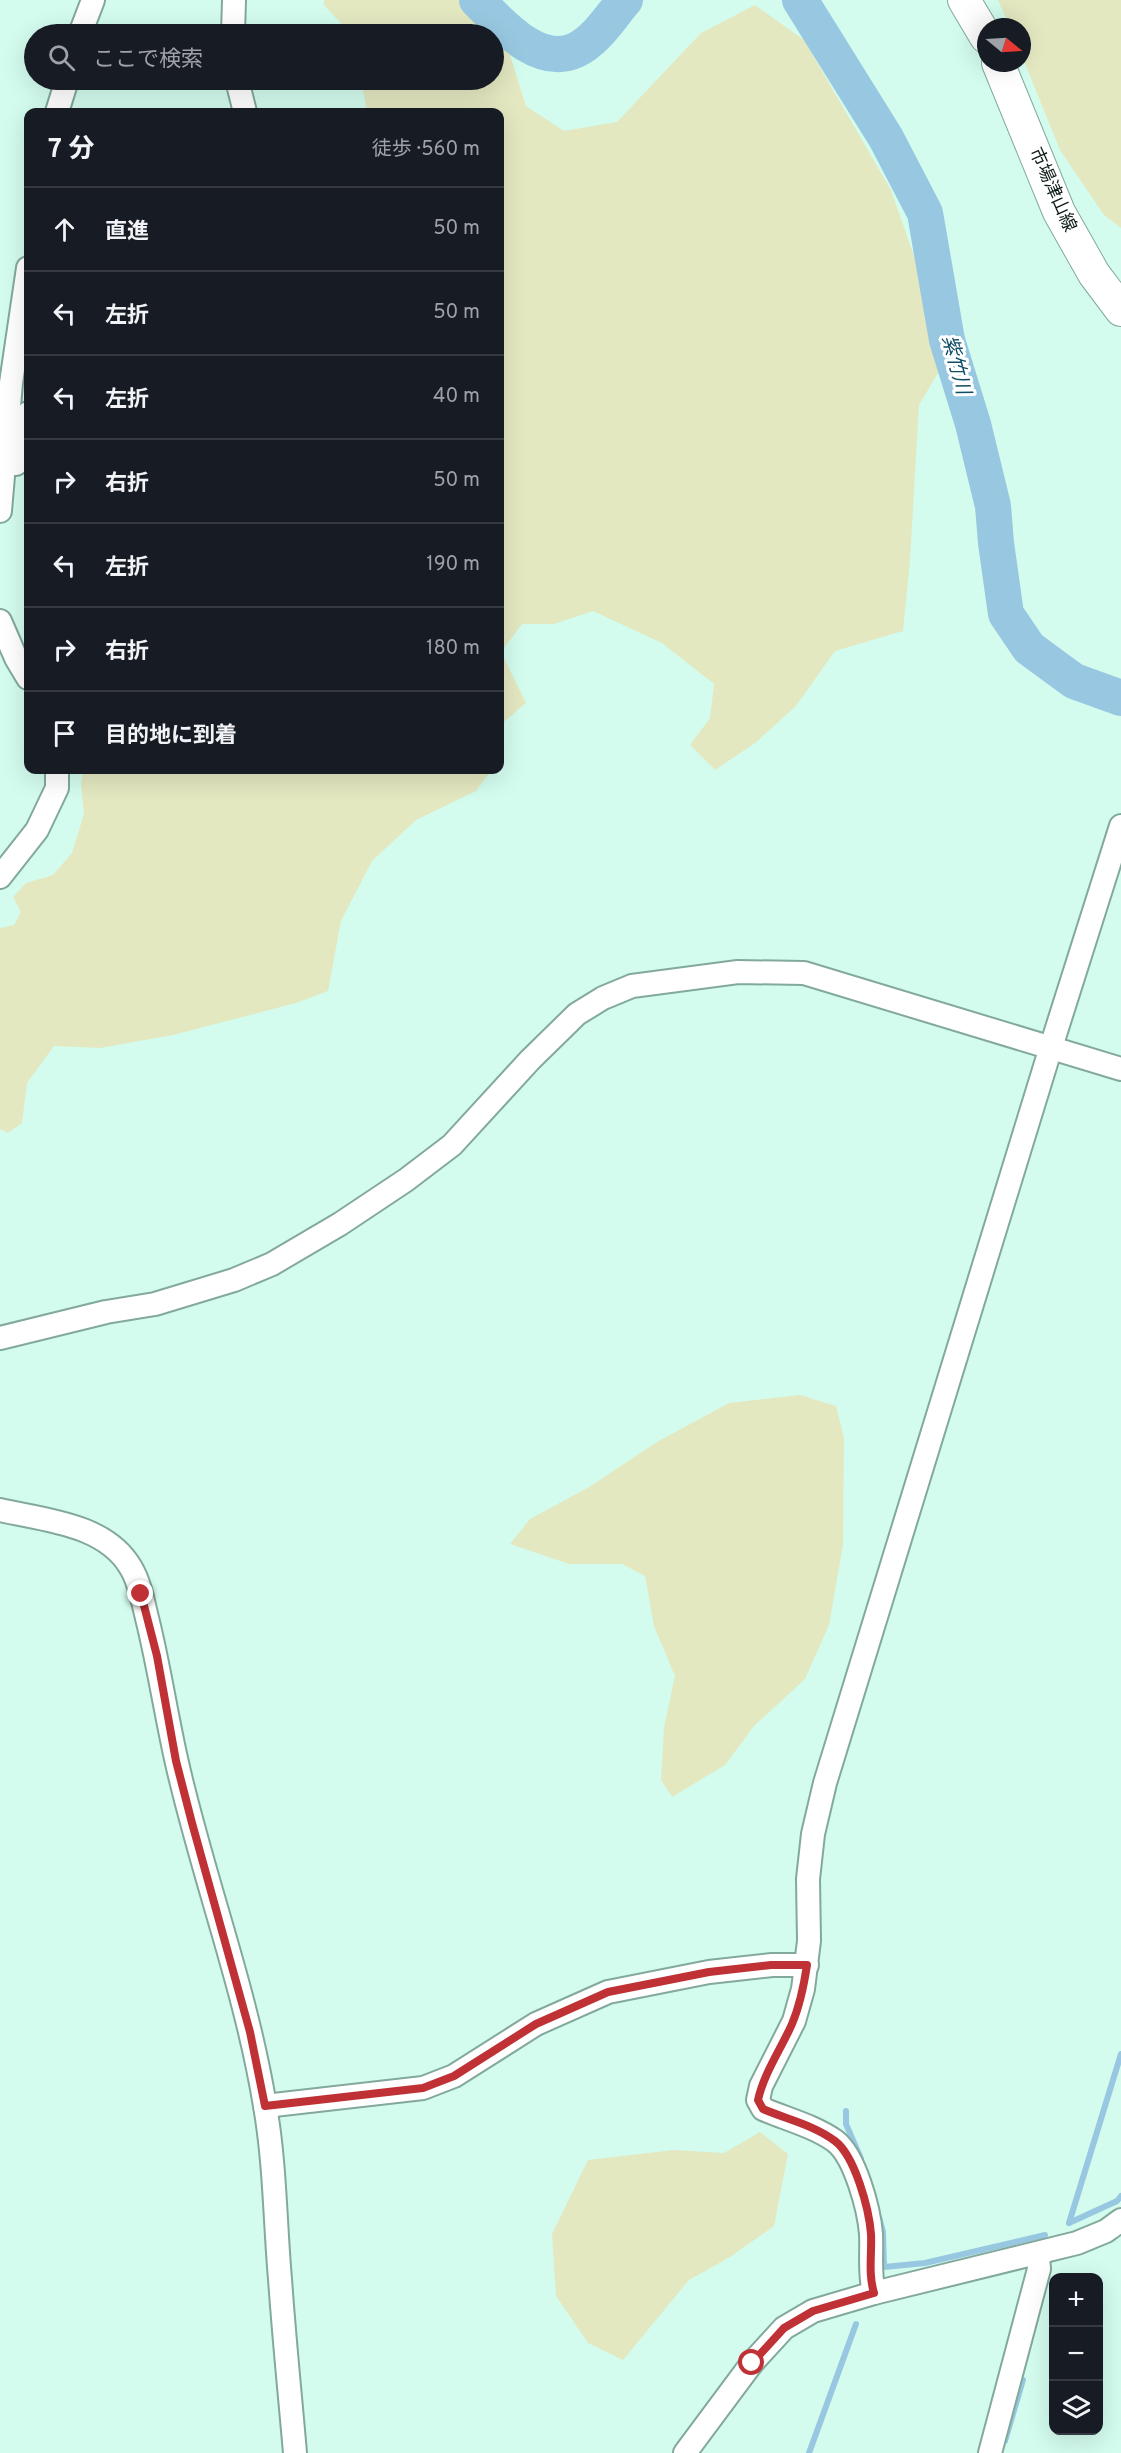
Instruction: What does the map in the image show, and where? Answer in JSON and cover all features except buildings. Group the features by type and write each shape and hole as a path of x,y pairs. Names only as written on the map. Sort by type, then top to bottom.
{"main road":[{"path":"964,0 977,22"},
{"name":"市場津山線","path":"1002,72 1059,212 1094,274 1121,310"}],"street":[{"path":"84,24 93,0"},
{"path":"233,24 234,0"},
{"path":"58,108 64,90"},
{"path":"240,90 244,108"},
{"path":"0,511 11,383 24,295"},
{"path":"2,477 16,466 24,431"},
{"path":"0,621 24,671"},
{"path":"0,877 37,830 57,788 57,774"},
{"path":"874,2293 870,2280 870,2222 864,2195 849,2160 837,2142 822,2133 763,2109 758,2100 761,2086 794,2021 803,1989 809,1941 808,1879 813,1834 825,1783 1121,826"},
{"path":"0,1338 106,1312 155,1304 234,1280 272,1264 340,1224 406,1180 452,1145 530,1060 577,1014 603,998 632,986 738,972 804,973 1028,1043 1051,1047 1121,1069"},
{"path":"0,1510 66,1525 92,1534 114,1548 131,1568 141,1594 157,1656 176,1761 250,2032 265,2106 272,2155 295,2453"},
{"path":"265,2106 423,2088 454,2076 536,2024 608,1992 709,1972 771,1965 807,1965"},
{"path":"685,2453 752,2363 784,2328 813,2311 874,2293 1077,2243 1106,2231 1121,2220"},
{"path":"990,2453 1039,2269 1038,2254"}],"green space":[{"path":"324,0 458,0 483,24 342,24 324,5"},
{"path":"998,0 1121,0 1121,228 1104,215 1060,150 1028,72 1031,72 1031,18 1006,18"},
{"path":"755,5 804,40 891,190 915,259 941,368 919,405 910,560 903,631 835,651 796,706 755,743 715,770 690,745 710,718 714,684 662,643 593,611 554,624 522,624 504,648 504,108 366,108 363,90 504,90 504,45 508,49 526,106 564,131 617,122 701,33"},
{"path":"504,658 526,703 504,722"},
{"path":"82,774 488,774 476,791 416,820 372,861 341,921 328,991 296,1003 173,1035 100,1048 54,1046 27,1083 22,1123 8,1133 0,1129 0,928 14,925 21,912 13,897 26,883 53,875 72,853 84,814 81,784"},
{"path":"800,1395 836,1406 844,1438 843,1545 829,1625 805,1679 754,1726 725,1765 672,1797 661,1780 664,1727 675,1676 654,1626 645,1576 622,1564 569,1564 510,1544 530,1519 589,1487 657,1442 729,1403"},
{"path":"760,2132 788,2154 774,2226 730,2257 689,2280 623,2360 588,2343 556,2296 552,2234 588,2160 674,2150 724,2153"}],"waterway":[{"name":"紫竹川","path":"477,0 501,24"},
{"name":"紫竹川","path":"504,27 534,48 548,53 562,54 576,50 590,41 625,0"},
{"name":"紫竹川","path":"800,0 886,138 925,213 947,340 973,424 993,506 1006,614 1029,648 1074,681 1121,698"},
{"path":"1069,2223 1121,2054"},
{"path":"846,2111 846,2124 861,2159"},
{"path":"1069,2223 1117,2201 1121,2196"},
{"path":"879,2217 883,2232 884,2267 925,2263 1045,2235"},
{"path":"809,2453 856,2324"},
{"path":"1005,2441 1023,2380"}],"route":[{"path":"141,1594 157,1656 176,1761 250,2032 265,2106 423,2088 454,2076 536,2024 608,1992 709,1972 795,1963 807,1965 794,2021 761,2086 758,2100 763,2109 822,2133 837,2142 849,2160 864,2195 870,2222 872,2243 870,2280 874,2293 813,2311 784,2328 752,2363"}]}
